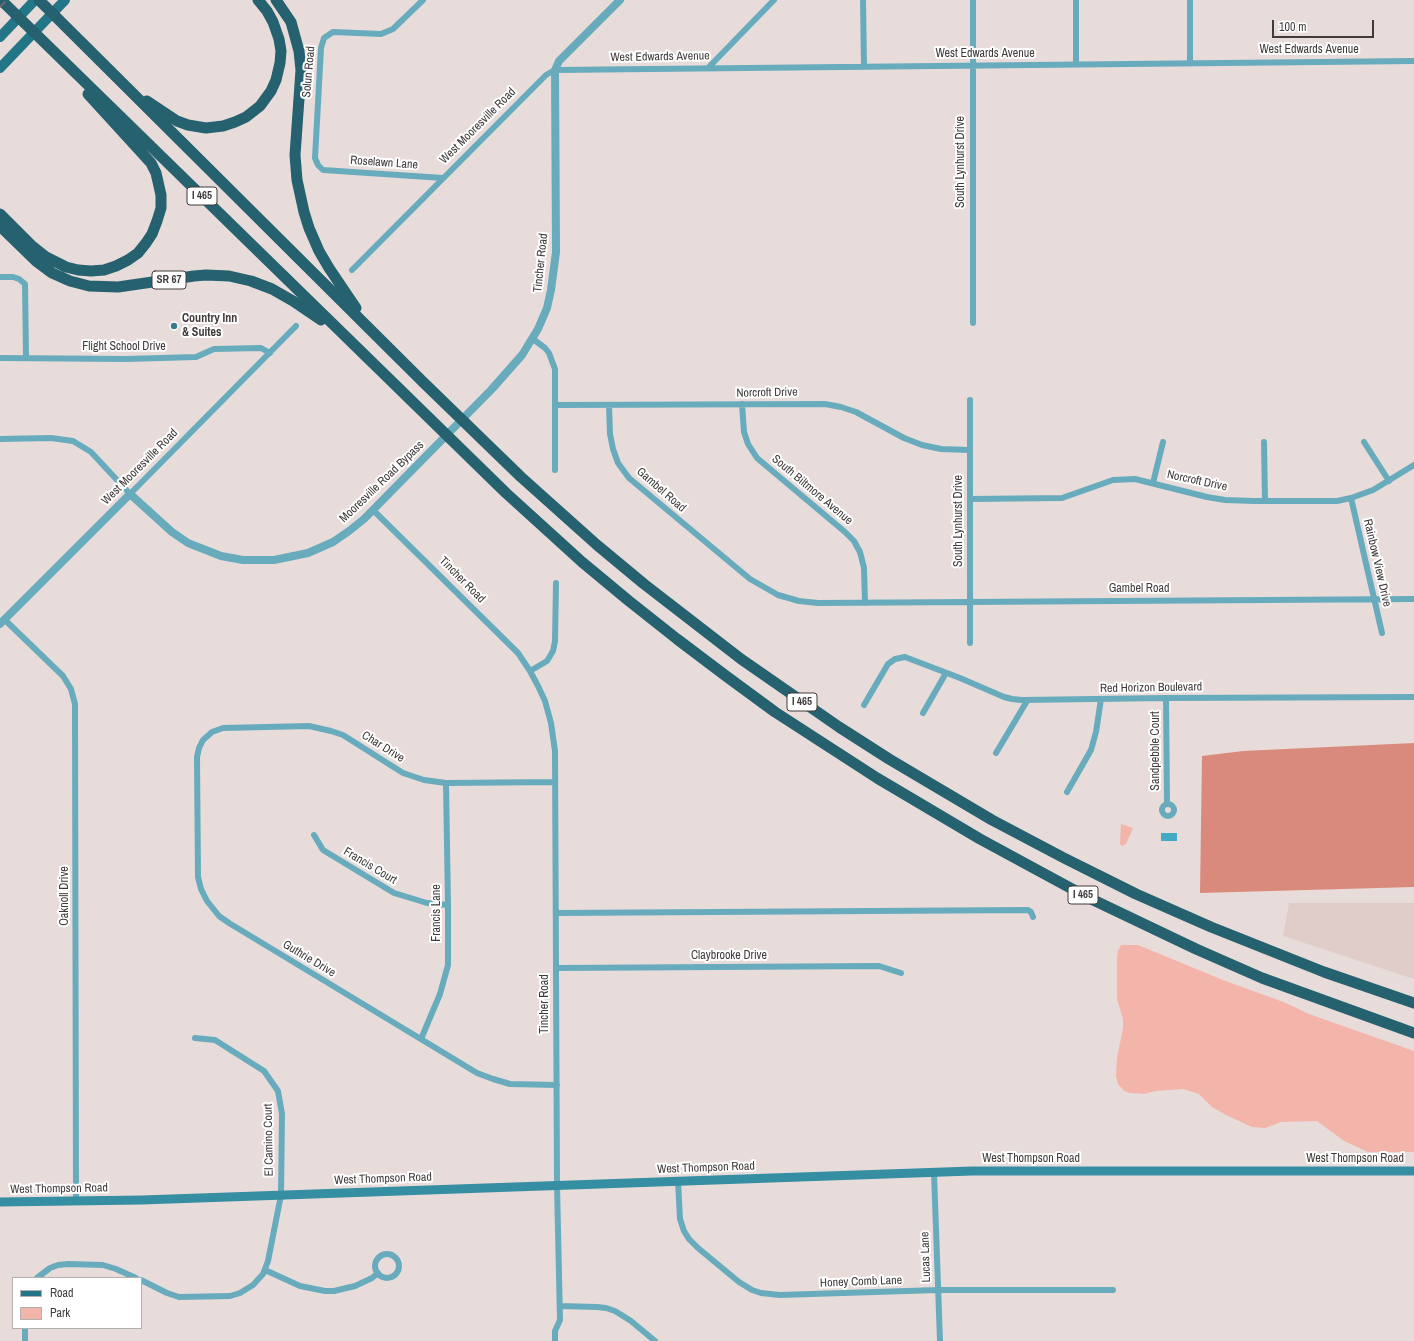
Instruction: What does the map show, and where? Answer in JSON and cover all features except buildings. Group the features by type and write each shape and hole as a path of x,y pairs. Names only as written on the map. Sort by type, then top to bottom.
{"highway":[{"name":"I 465","path":"1,0 506,493 582,562 689,649 769,707 825,745 909,798 980,840 1123,915 1196,949 1262,978 1414,1033"},
{"name":"I 465","path":"39,0 422,382 521,477 597,545 698,627 789,694 934,786 992,820 1130,891 1210,927 1286,958 1362,986 1414,1003"},
{"path":"123,85 168,116 188,125 206,128 218,127 246,117 260,106 268,96 276,80 280,63 278,33 271,16 258,0"},
{"path":"276,0 290,22 300,51 301,70 295,155 305,216 316,245 329,268 371,330"},
{"path":"0,214 31,245 46,257 66,267 91,271 104,270 128,260 138,253 152,234 158,222 161,208 161,195 159,183 151,164 67,72 61,59"},
{"name":"SR 67","path":"0,226 36,261 52,273 70,281 89,286 118,287 194,276 229,276 251,281 277,292 343,334"}],"main road":[{"path":"0,37 35,0"},
{"path":"0,68 65,0"},
{"name":"West Thompson Road","path":"0,1202 281,1195 972,1171 1414,1171"}],"street":[{"name":"Solun Road","path":"323,170 318,165 315,158 321,48 324,38 333,32 381,34 393,29 423,0"},
{"name":"West Mooresville Road","path":"352,270 546,75 555,70 559,61 620,0"},
{"path":"708,68 774,0"},
{"path":"863,0 864,66"},
{"name":"South Lynhurst Drive","path":"973,0 973,323"},
{"path":"1076,0 1076,64"},
{"path":"1190,0 1190,62"},
{"name":"West Edwards Avenue","path":"555,70 1190,62 1414,61"},
{"name":"Tincher Road","path":"533,339 547,308 552,290 555,265 557,222 555,70"},
{"name":"Roselawn Lane","path":"323,170 443,178"},
{"path":"0,277 13,277 19,279 25,284 26,357"},
{"name":"West Mooresville Road","path":"2,621 296,326"},
{"path":"533,339 545,348 554,362 556,372 554,470"},
{"name":"Mooresville Road Bypass","path":"130,494 172,532 188,543 221,556 244,560 274,560 308,553 343,536 373,510 512,368 533,339"},
{"name":"Flight School Drive","path":"0,358 196,357 214,349 261,348 270,353"},
{"name":"South Lynhurst Drive","path":"970,400 970,642"},
{"name":"Norcroft Drive","path":"556,405 819,403 841,407 856,412 917,444 941,449 970,450"},
{"name":"South Biltmore Avenue","path":"742,404 744,432 748,444 757,458 854,541 860,552 864,568 865,603"},
{"name":"Gambel Road","path":"609,405 609,429 611,444 618,463 627,475 638,486 755,583 787,598 818,603 1414,599"},
{"path":"0,439 51,438 73,441 91,452 130,494"},
{"path":"1153,483 1163,442"},
{"path":"1264,442 1265,501"},
{"path":"1364,442 1389,481"},
{"name":"Norcroft Drive","path":"970,499 1058,498 1071,496 1113,480 1135,479 1219,499 1332,501 1351,498 1373,490 1414,464"},
{"name":"Rainbow View Drive","path":"1351,498 1382,633"},
{"name":"Tincher Road","path":"373,510 518,653 530,671 543,696 551,723 554,744 555,782 557,1185 560,1306 560,1322 555,1331 555,1341"},
{"path":"530,671 547,661 552,655 554,648 556,583"},
{"name":"Oaknoll Drive","path":"2,621 63,676 71,689 75,704 76,1201"},
{"name":"Red Horizon Boulevard","path":"864,705 888,664 897,658 905,657 1012,700 1414,697"},
{"path":"923,713 946,673"},
{"name":"Sandpebble Court","path":"1166,698 1167,804"},
{"path":"1067,792 1091,750 1096,732 1101,699"},
{"path":"996,753 1027,701"},
{"name":"Char Drive","path":"204,739 215,730 222,728 316,727 343,735 403,772 424,780 446,783 555,782"},
{"name":"Guthrie Drive","path":"204,739 197,756 198,867 201,889 212,908 230,923 477,1073 510,1084 557,1084"},
{"name":"Francis Lane","path":"421,1039 440,994 448,965 446,783"},
{"name":"Francis Court","path":"314,835 323,850 394,893 427,903 448,905"},
{"path":"556,913 1028,910 1031,912 1033,917"},
{"name":"Claybrooke Drive","path":"557,968 880,966 901,973"},
{"name":"El Camino Court","path":"195,1038 215,1040 264,1071 278,1091 282,1114 281,1195 265,1270"},
{"name":"Lucas Lane","path":"934,1173 940,1341"},
{"name":"Honey Comb Lane","path":"678,1181 680,1219 687,1236 696,1246 739,1282 752,1290 761,1293 780,1295 938,1290 1113,1290"},
{"path":"38,1277 55,1266 70,1264 103,1265 134,1277"},
{"path":"142,1280 167,1293 179,1297 225,1296 236,1295 250,1288 257,1282 265,1270 300,1286 325,1291 334,1291 355,1286 367,1281 378,1273"},
{"path":"560,1306 597,1307 615,1311 631,1321 655,1341"},
{"path":"25,1329 25,1341"}],"shaded area":[{"path":"1414,743 1414,887 1200,893 1202,756 1243,751"},
{"path":"1289,903 1414,903 1414,979 1283,936"}],"green space":[{"path":"1121,824 1133,828 1126,844 1122,846 1120,844"},
{"path":"1121,945 1138,945 1223,980 1286,1003 1309,1014 1414,1051 1414,1152 1368,1152 1344,1141 1317,1121 1281,1122 1265,1128 1252,1127 1212,1107 1199,1094 1183,1089 1156,1091 1144,1094 1124,1091 1118,1084 1116,1076 1117,1058 1123,1028 1123,1019 1117,999 1117,958"}],"water":[{"path":"1161,833 1177,833 1177,841 1161,841"}],"railway":[{"path":"0,7 7,0"}],"place":[{"name":"Country Inn & Suites","path":"174,326"}]}
